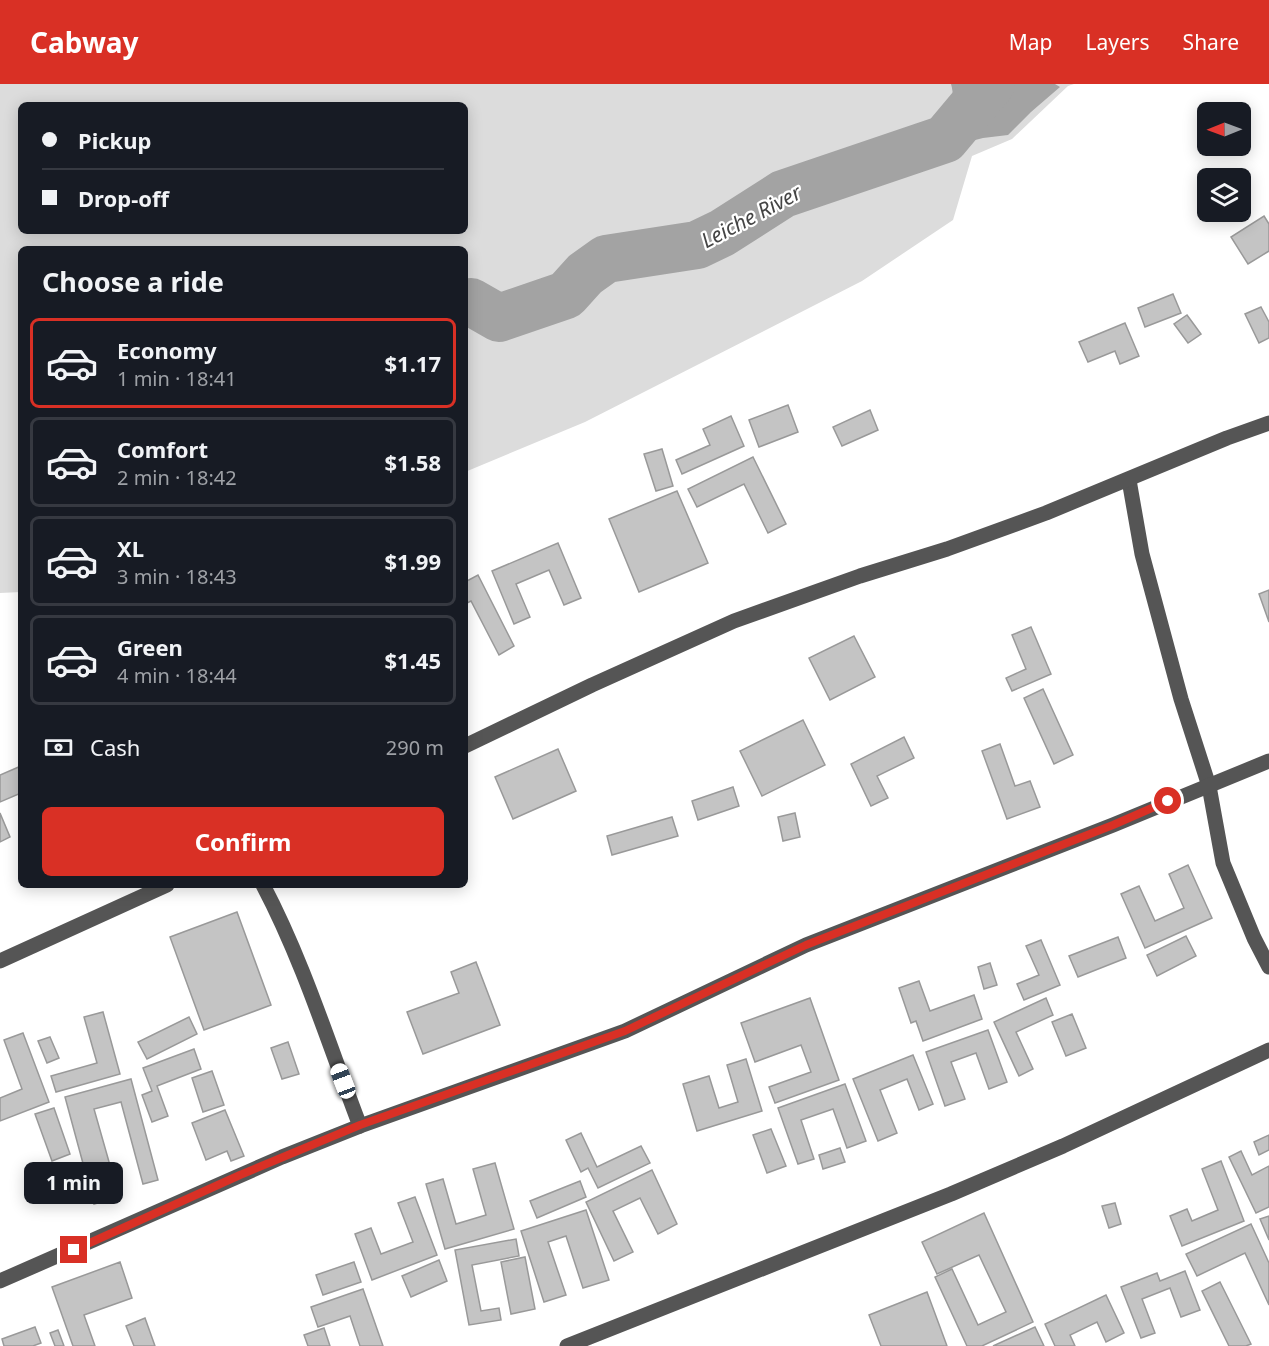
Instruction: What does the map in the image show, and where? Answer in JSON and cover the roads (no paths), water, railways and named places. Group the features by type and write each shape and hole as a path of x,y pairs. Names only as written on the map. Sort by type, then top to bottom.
{"street":[{"path":"468,745 734,621 1046,513 1227,438 1269,423"},
{"path":"1129,480 1148,577 1181,699 1209,786 1223,863 1254,938 1269,967"},
{"path":"0,1281 54,1259 133,1221 360,1125 625,1031 806,945 1269,761"},
{"path":"0,961 160,888"},
{"path":"265,888 300,969 360,1125"},
{"path":"567,1346 951,1194 1269,1050"}],"waterway":[{"name":"Leiche River","path":"468,302 499,318 566,295 585,274 606,259 697,245 722,233 783,194 945,139 991,84"}]}
